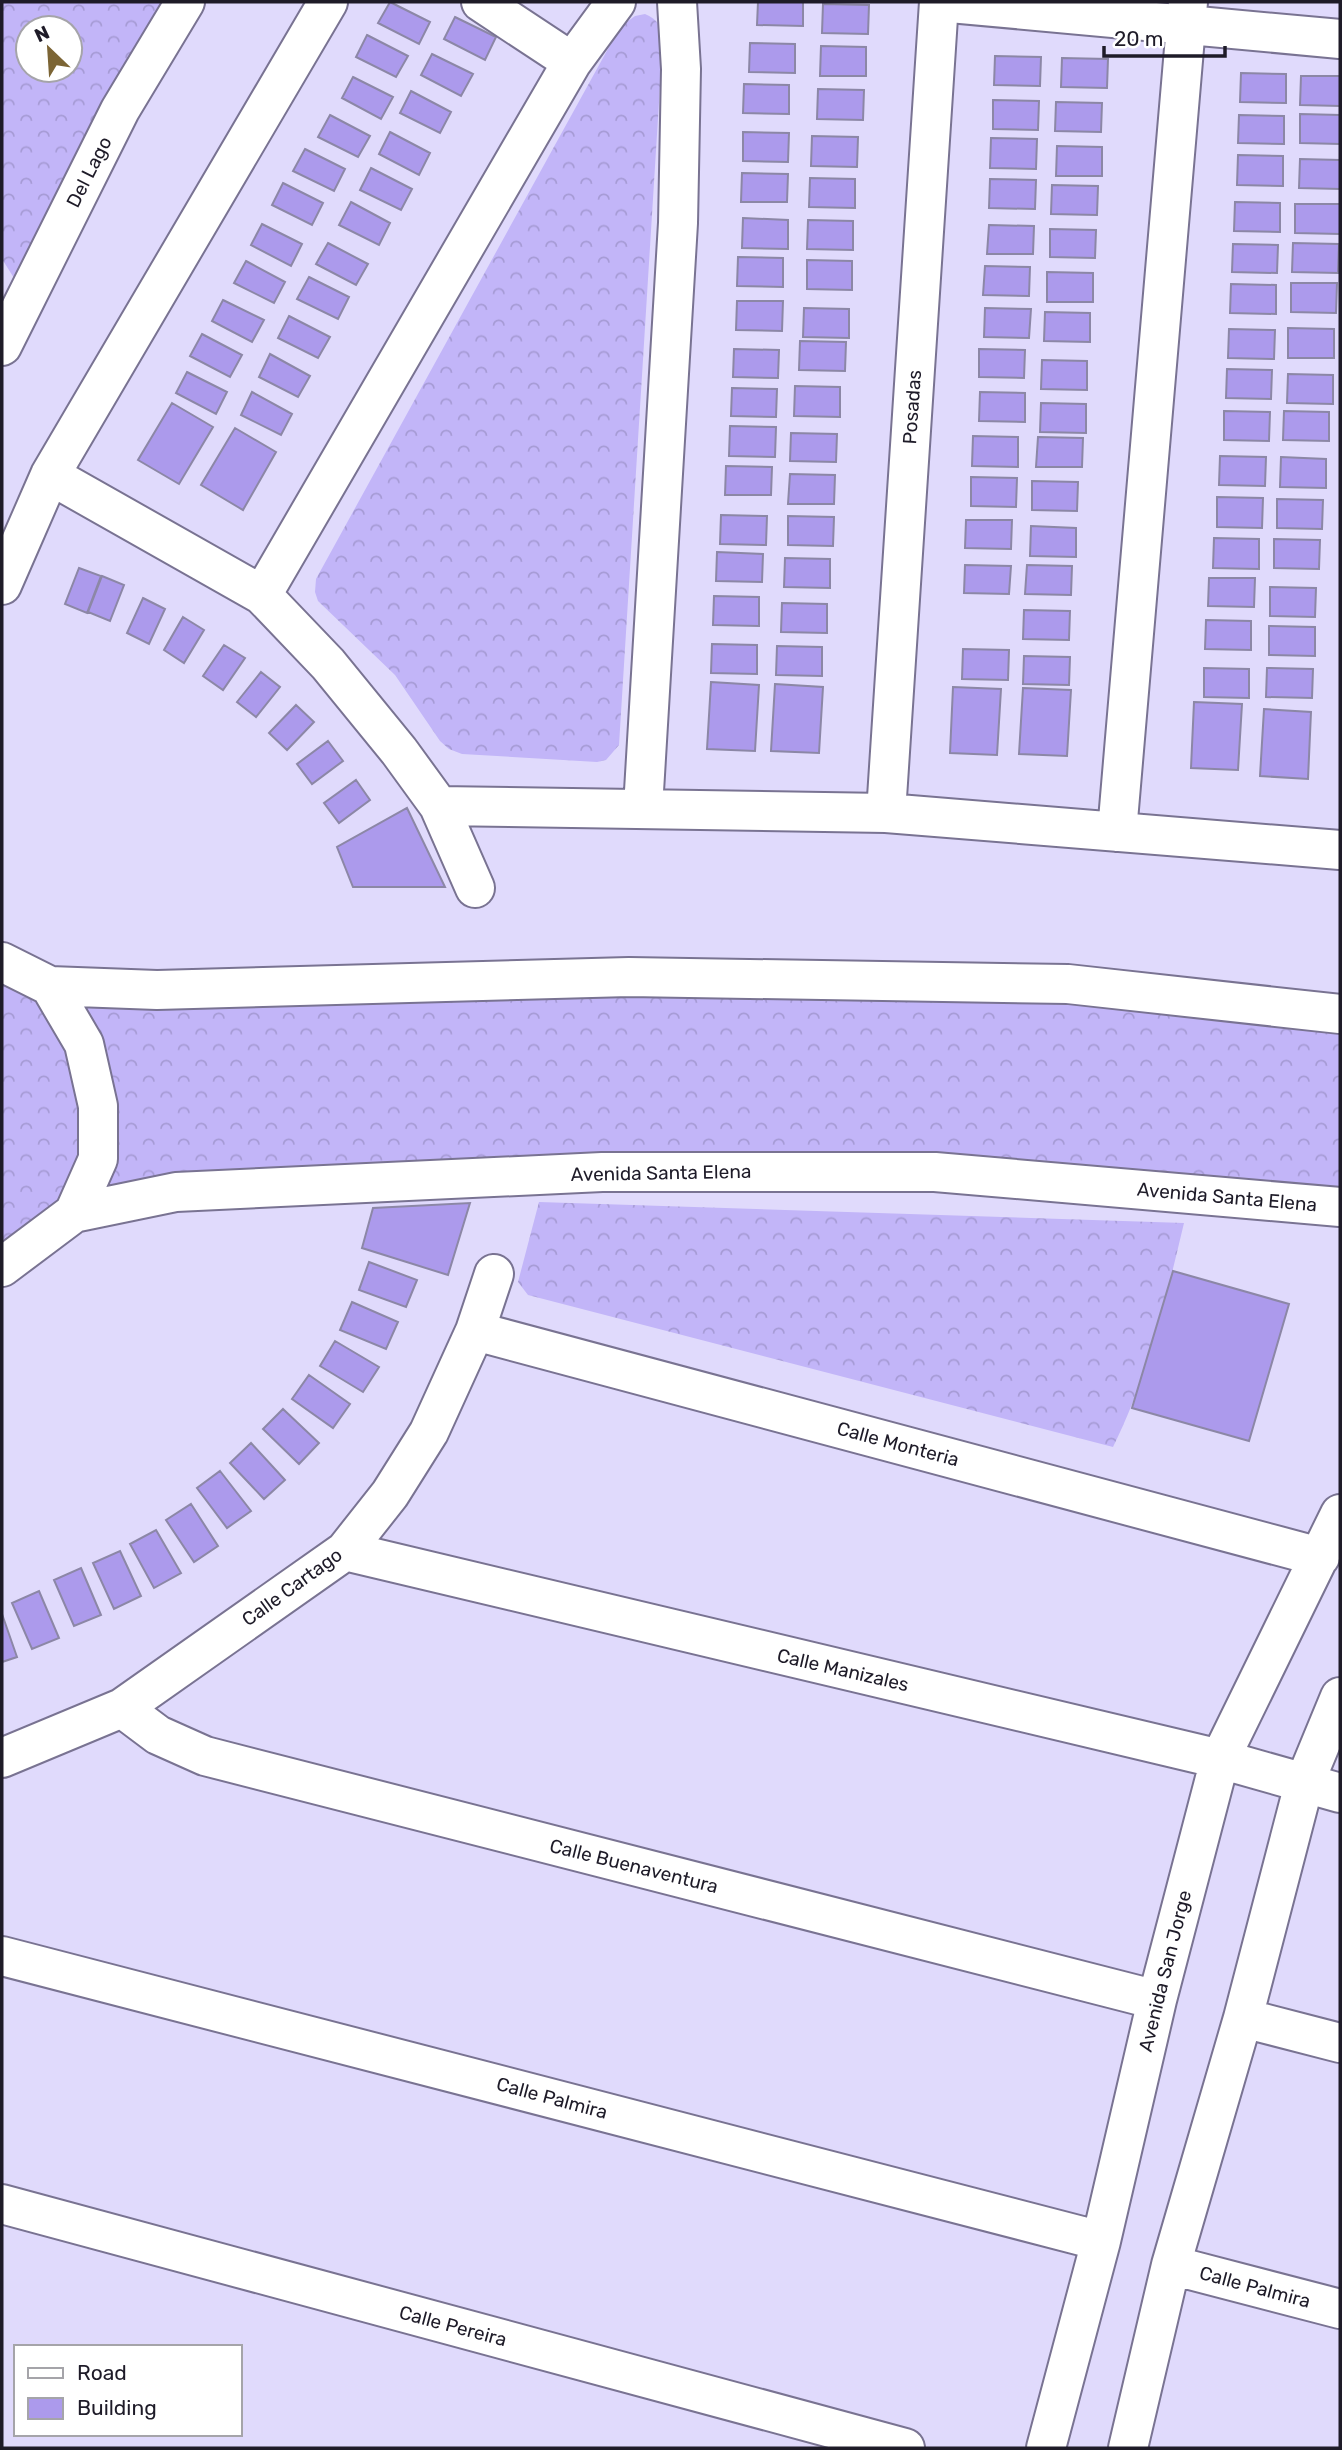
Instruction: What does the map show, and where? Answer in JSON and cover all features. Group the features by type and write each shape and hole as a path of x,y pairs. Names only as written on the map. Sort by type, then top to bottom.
{"street":[{"name":"Del Lago","path":"2,346 120,110 185,2"},
{"path":"2,585 50,475 328,2"},
{"path":"481,2 572,62"},
{"path":"262,595 572,62 616,2"},
{"path":"643,808 678,223 681,69 677,2"},
{"path":"939,2 1188,13 1340,39"},
{"name":"Posadas","path":"886,813 939,2"},
{"path":"1117,832 1188,13"},
{"path":"50,475 262,595 328,664 399,751 439,806 475,888"},
{"path":"439,806 886,813 1340,850"},
{"path":"2,962 50,986 157,990 629,977 1068,984 1340,1014"},
{"path":"50,986 84,1044 98,1106 98,1159 74,1213"},
{"name":"Avenida Santa Elena","path":"2,1267 74,1213 176,1192 616,1172 935,1172 1340,1207"},
{"name":"Calle Cartago","path":"2,1758 122,1708 345,1551 390,1494 429,1432 475,1331 494,1274"},
{"name":"Calle Monteria","path":"475,1331 1320,1558"},
{"name":"Avenida San Jorge","path":"1046,2448 1101,2241 1157,2000 1220,1759 1340,1514"},
{"name":"Calle Manizales","path":"345,1551 1220,1759 1322,1789"},
{"path":"1128,2448 1171,2265 1243,2018 1322,1789 1340,1697"},
{"name":"Calle Buenaventura","path":"122,1708 158,1735 205,1756 1157,2000"},
{"name":"Calle Palmira","path":"2,1956 1101,2241"},
{"path":"1243,2018 1340,2043"},
{"name":"Calle Pereira","path":"2,2204 905,2448"},
{"name":"Calle Palmira","path":"1171,2265 1340,2309"}],"green space":[{"path":"2,2 185,2 26,297 2,259"},
{"path":"645,14 658,23 663,38 619,745 606,760 597,762 462,754 449,749 440,741 395,675 318,601 315,592 316,579 620,27 635,16"},
{"path":"2,962 50,986 629,977 1340,1014 1340,1207 935,1172 74,1213 2,1267"},
{"path":"539,1202 1184,1223 1146,1365 1113,1447 528,1295 518,1282"}],"building":[{"path":"390,2 430,22 419,44 378,23"},
{"path":"758,2 803,2 803,26 757,25"},
{"path":"823,4 869,5 868,34 822,33"},
{"path":"455,17 496,37 485,60 444,39"},
{"path":"367,35 408,56 396,77 356,57"},
{"path":"750,43 795,44 795,73 749,72"},
{"path":"821,46 866,47 866,76 820,76"},
{"path":"432,54 473,74 461,96 421,75"},
{"path":"995,56 1041,57 1040,86 994,85"},
{"path":"1062,58 1108,59 1107,88 1061,87"},
{"path":"1241,73 1286,74 1286,103 1240,102"},
{"path":"1301,76 1340,76 1340,106 1300,105"},
{"path":"353,77 393,97 381,119 342,98"},
{"path":"744,84 789,85 789,114 743,113"},
{"path":"818,89 864,90 863,120 817,119"},
{"path":"411,91 451,112 440,133 400,113"},
{"path":"993,100 1039,101 1038,130 993,129"},
{"path":"1056,102 1102,103 1101,132 1055,131"},
{"path":"1300,114 1340,115 1340,144 1300,143"},
{"path":"330,115 370,136 358,157 318,137"},
{"path":"1239,115 1284,116 1284,144 1238,143"},
{"path":"390,132 430,153 419,175 379,154"},
{"path":"743,132 789,133 788,162 743,161"},
{"path":"812,136 858,137 857,167 811,166"},
{"path":"991,138 1037,139 1036,169 990,168"},
{"path":"1057,146 1102,147 1102,176 1056,176"},
{"path":"305,149 345,169 334,191 293,171"},
{"path":"1238,155 1283,156 1283,186 1237,185"},
{"path":"1300,159 1340,160 1340,189 1299,188"},
{"path":"371,168 412,189 401,210 360,190"},
{"path":"742,173 788,174 787,202 741,202"},
{"path":"810,178 855,179 855,208 809,207"},
{"path":"990,179 1036,180 1035,209 989,208"},
{"path":"283,183 323,203 312,225 272,205"},
{"path":"1052,185 1098,186 1097,215 1051,214"},
{"path":"351,202 390,223 379,245 339,225"},
{"path":"1235,202 1280,203 1280,232 1234,231"},
{"path":"1295,204 1340,204 1340,234 1295,233"},
{"path":"743,218 788,220 788,249 742,248"},
{"path":"808,220 853,221 853,250 807,249"},
{"path":"262,224 302,244 291,266 251,245"},
{"path":"989,225 1034,226 1033,254 987,254"},
{"path":"1050,229 1096,230 1095,258 1050,257"},
{"path":"328,243 368,264 356,285 316,264"},
{"path":"1293,243 1339,244 1338,273 1292,272"},
{"path":"1233,244 1278,245 1277,273 1232,272"},
{"path":"738,257 783,258 783,287 737,286"},
{"path":"807,260 852,261 852,290 807,289"},
{"path":"246,261 285,282 274,303 234,283"},
{"path":"985,266 1030,267 1029,296 983,295"},
{"path":"1047,272 1093,273 1093,302 1047,302"},
{"path":"309,277 349,297 338,319 297,299"},
{"path":"1291,283 1337,283 1336,313 1291,312"},
{"path":"1231,284 1276,285 1276,314 1230,313"},
{"path":"223,300 264,320 252,342 212,321"},
{"path":"737,301 783,301 782,331 736,330"},
{"path":"804,308 849,309 849,338 803,337"},
{"path":"985,308 1031,309 1029,338 984,337"},
{"path":"1045,312 1090,313 1090,342 1044,341"},
{"path":"289,316 330,337 318,358 278,338"},
{"path":"1288,328 1334,329 1334,358 1288,358"},
{"path":"1229,329 1275,330 1274,359 1228,358"},
{"path":"202,334 242,355 230,377 190,356"},
{"path":"800,341 846,342 845,371 799,370"},
{"path":"734,349 779,350 778,378 733,377"},
{"path":"979,349 1025,350 1024,378 979,377"},
{"path":"270,354 310,376 298,397 259,377"},
{"path":"1042,360 1087,361 1087,390 1041,389"},
{"path":"1227,369 1272,370 1271,399 1226,398"},
{"path":"187,372 227,392 216,414 176,393"},
{"path":"1288,374 1333,375 1333,404 1287,403"},
{"path":"795,386 840,387 840,417 794,416"},
{"path":"732,388 777,389 776,417 731,416"},
{"path":"252,392 292,414 281,435 241,415"},
{"path":"980,392 1025,393 1025,422 979,421"},
{"path":"172,403 213,427 179,484 138,460"},
{"path":"1041,403 1086,404 1086,433 1040,432"},
{"path":"1224,411 1270,412 1269,441 1224,440"},
{"path":"1284,411 1329,412 1329,441 1283,440"},
{"path":"730,426 776,427 775,457 729,456"},
{"path":"235,428 276,452 243,510 201,485"},
{"path":"791,433 837,434 836,462 790,461"},
{"path":"973,436 1018,437 1018,467 972,466"},
{"path":"1038,437 1083,438 1082,467 1036,467"},
{"path":"1220,456 1266,457 1265,486 1219,485"},
{"path":"1281,457 1326,459 1326,488 1280,487"},
{"path":"726,466 772,467 771,495 725,495"},
{"path":"790,474 835,475 834,504 788,504"},
{"path":"971,477 1017,478 1016,507 971,506"},
{"path":"1032,481 1078,482 1077,511 1032,510"},
{"path":"1217,497 1263,498 1262,528 1217,527"},
{"path":"1277,499 1323,500 1322,529 1277,528"},
{"path":"721,515 767,516 766,545 720,544"},
{"path":"788,516 834,517 833,546 788,545"},
{"path":"966,520 1012,520 1011,549 965,548"},
{"path":"1031,526 1076,528 1076,557 1030,556"},
{"path":"1214,538 1259,539 1259,569 1213,568"},
{"path":"1274,539 1320,540 1319,569 1274,568"},
{"path":"717,552 763,554 762,582 716,581"},
{"path":"785,558 830,559 830,588 784,587"},
{"path":"965,565 1011,566 1009,594 964,593"},
{"path":"1027,565 1072,566 1071,595 1025,594"},
{"path":"79,568 101,576 87,613 65,604"},
{"path":"102,576 124,585 110,621 88,612"},
{"path":"1209,578 1255,578 1254,607 1208,606"},
{"path":"1270,587 1316,588 1315,617 1270,616"},
{"path":"714,596 759,597 759,626 713,625"},
{"path":"143,598 165,609 149,644 127,633"},
{"path":"782,603 827,604 827,633 781,632"},
{"path":"1024,610 1070,611 1069,640 1023,639"},
{"path":"183,617 204,630 184,663 164,650"},
{"path":"1206,620 1251,621 1251,650 1205,649"},
{"path":"1269,626 1315,627 1315,656 1269,655"},
{"path":"712,644 757,645 757,674 711,673"},
{"path":"224,645 245,658 223,690 203,676"},
{"path":"777,646 822,647 822,676 776,675"},
{"path":"963,649 1009,650 1008,680 962,679"},
{"path":"1024,656 1070,657 1069,685 1023,684"},
{"path":"1204,668 1249,669 1249,698 1204,697"},
{"path":"1267,668 1313,669 1312,698 1266,697"},
{"path":"261,672 280,687 256,717 237,702"},
{"path":"711,682 759,685 755,751 707,749"},
{"path":"775,684 823,687 819,753 771,751"},
{"path":"953,687 1001,689 997,755 950,753"},
{"path":"1023,688 1071,690 1067,756 1019,754"},
{"path":"1194,702 1242,704 1238,770 1191,768"},
{"path":"296,705 314,722 287,750 269,733"},
{"path":"1264,709 1311,712 1308,779 1260,776"},
{"path":"328,741 343,761 312,784 297,764"},
{"path":"356,780 370,800 339,823 324,803"},
{"path":"407,808 445,887 353,887 337,847"},
{"path":"470,1203 448,1275 362,1248 373,1208"},
{"path":"369,1262 417,1280 406,1307 359,1290"},
{"path":"1173,1271 1289,1304 1249,1441 1132,1408"},
{"path":"352,1302 398,1322 386,1349 340,1330"},
{"path":"335,1341 379,1367 363,1392 320,1366"},
{"path":"309,1375 350,1404 333,1428 292,1399"},
{"path":"283,1409 319,1443 299,1464 263,1429"},
{"path":"251,1443 285,1480 264,1499 230,1463"},
{"path":"220,1471 251,1511 227,1528 197,1488"},
{"path":"191,1504 218,1546 194,1562 166,1520"},
{"path":"156,1530 181,1573 154,1588 130,1544"},
{"path":"120,1551 141,1596 114,1609 93,1563"},
{"path":"81,1568 101,1615 74,1626 54,1580"},
{"path":"39,1591 59,1638 32,1649 12,1603"},
{"path":"2,1614 17,1657 2,1662"}]}
